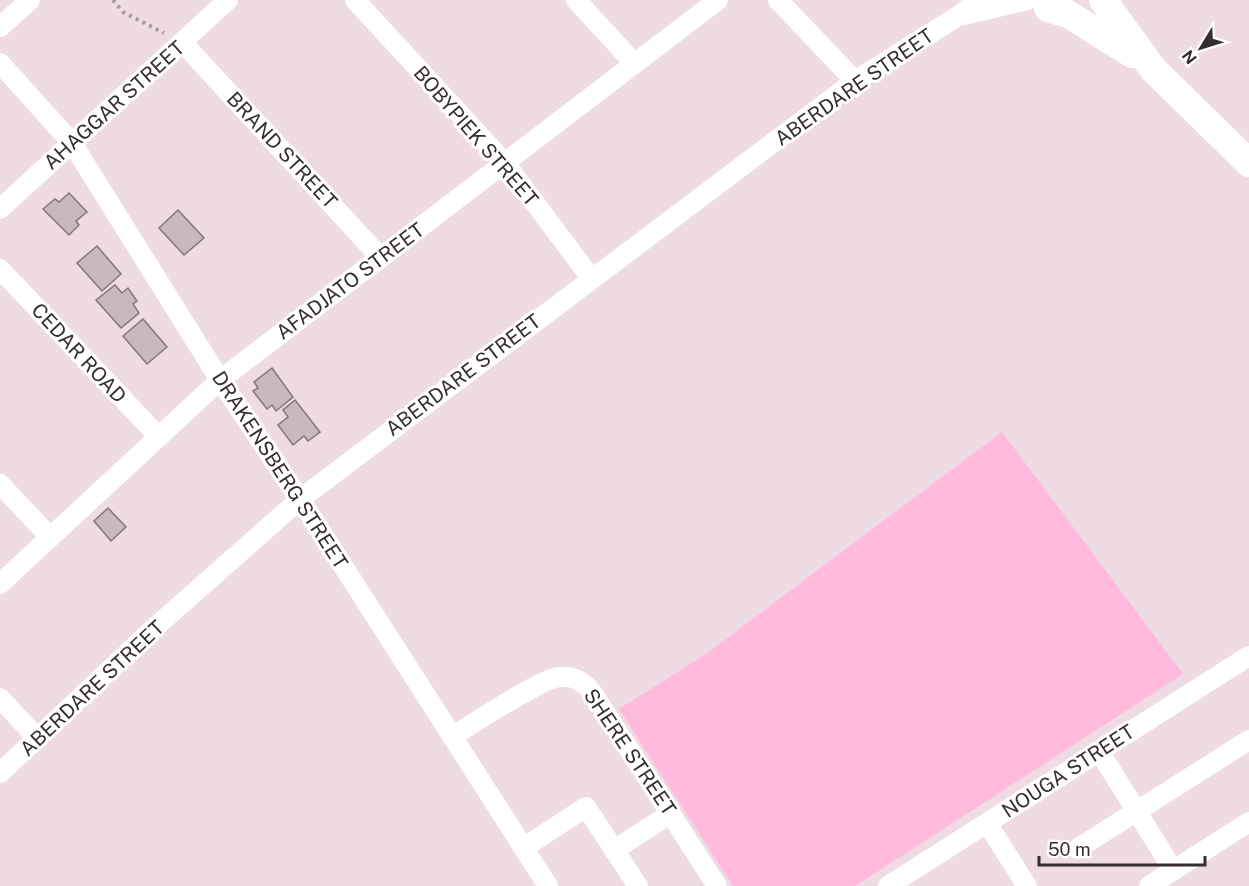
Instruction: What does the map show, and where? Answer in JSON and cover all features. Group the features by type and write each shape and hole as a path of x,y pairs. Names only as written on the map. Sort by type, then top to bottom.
{"street":[{"path":"0,27 30,0"},
{"name":"AHAGGAR STREET","path":"0,209 228,0"},
{"name":"BOBYPIEK STREET","path":"355,0 505,164 591,278"},
{"path":"576,0 634,63"},
{"name":"AFADJATO STREET","path":"0,584 220,380 718,0"},
{"path":"778,0 855,81"},
{"name":"ABERDARE STREET","path":"0,773 152,630 299,500 855,81 958,16 979,0"},
{"path":"1103,0 1154,69 1249,163"},
{"path":"1045,2 1089,26 1154,69"},
{"name":"ABERDARE STREET","path":"958,16 1045,2"},
{"name":"BRAND STREET","path":"183,42 381,258"},
{"name":"DRAKENSBERG STREET","path":"0,63 72,143 220,380 453,736 548,886"},
{"name":"CEDAR ROAD","path":"0,269 159,437"},
{"path":"0,483 50,537"},
{"name":"NOUGA STREET","path":"888,886 1249,656"},
{"name":"SHERE STREET","path":"453,736 548,680 561,676 576,679 594,695 717,886"},
{"path":"0,698 38,739"},
{"path":"1077,849 1249,740"},
{"path":"1100,751 1174,872"},
{"path":"523,848 586,807 638,886"},
{"path":"614,850 670,813"},
{"path":"1149,886 1249,822"},
{"path":"987,823 1027,886"}],"path":[{"path":"113,0 123,12 183,42"}],"shaded area":[{"path":"1002,432 1183,674 855,886 733,886 619,709 706,654"}],"building":[{"path":"69,193 87,212 76,221 79,225 69,235 43,209 55,199 59,202"},
{"path":"178,210 204,238 184,255 159,228"},
{"path":"97,246 121,274 102,291 77,263"},
{"path":"115,285 122,293 128,288 137,301 133,304 139,313 121,328 96,300"},
{"path":"143,319 167,347 147,364 123,336"},
{"path":"272,368 293,397 276,411 272,405 267,409 253,391 258,388 254,382"},
{"path":"295,400 320,432 308,441 304,436 293,445 278,425 288,417 283,410"},
{"path":"108,508 126,527 111,541 94,521"}]}
